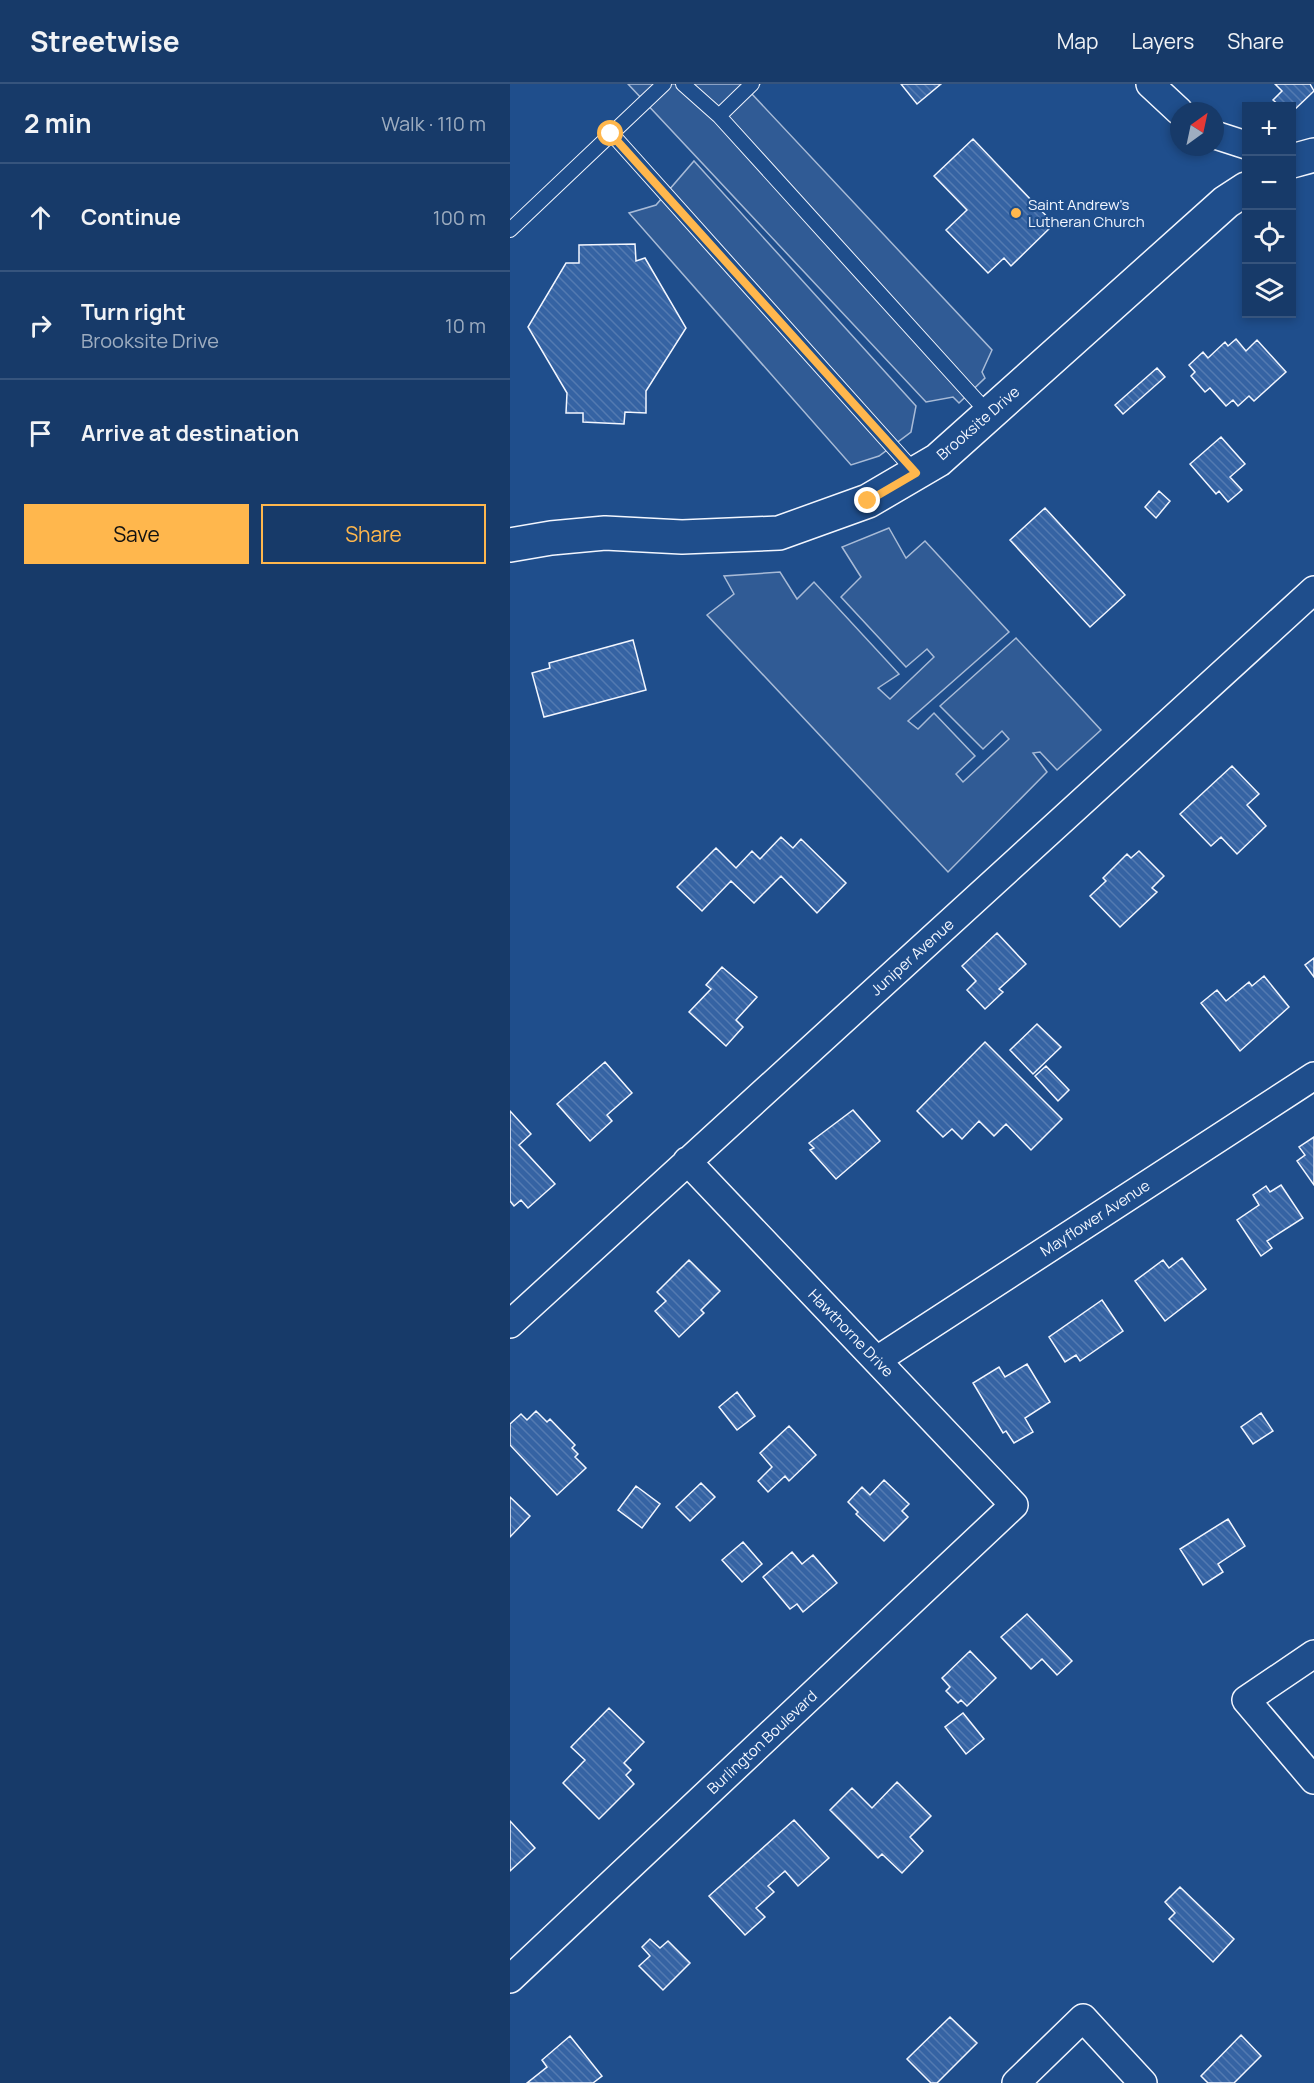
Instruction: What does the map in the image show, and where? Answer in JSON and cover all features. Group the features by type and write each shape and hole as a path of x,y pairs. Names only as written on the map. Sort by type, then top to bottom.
{"street":[{"path":"1150,84 1170,103"},
{"path":"1224,138 1242,144"},
{"name":"Brooksite Drive","path":"510,545 604,533 682,537 779,533 868,501 938,460 1226,202 1242,192"},
{"name":"Juniper Avenue","path":"510,1324 1314,590"},
{"name":"Mayflower Avenue","path":"876,1360 1314,1077"},
{"name":"Hawthorne Drive","path":"687,1161 1014,1505"},
{"name":"Burlington Boulevard","path":"510,1979 1014,1505"},
{"path":"1314,1654 1246,1700 1314,1780"},
{"path":"1016,2083 1083,2018 1143,2083"}],"lane":[{"path":"510,230 664,84"},
{"path":"683,84 719,116 988,414"},
{"path":"719,116 752,84"},
{"path":"611,134 916,473"}],"shaded area":[{"path":"628,84 760,84 751,93 992,350 982,372 985,378 959,403 953,397 926,402"},
{"path":"694,161 916,406 911,432 879,456 851,465 629,213 656,205"},
{"path":"889,528 906,558 925,541 1009,632 908,721 918,729 934,713 975,756 956,774 963,782 1009,739 1002,731 983,749 940,706 1016,638 1101,730 1057,770 1040,752 1033,753 1047,772 948,872 707,615 734,594 724,576 780,572 797,599 814,582 899,674 878,688 890,699 934,657 927,649 906,667 841,597 861,577 842,547"}],"building":[{"path":"901,84 941,84 917,104"},
{"path":"1275,84 1310,84 1314,91 1296,108 1296,102 1273,100 1282,91"},
{"path":"973,139 1054,224 1011,266 1004,258 988,273 946,230 967,210 934,176"},
{"path":"635,244 636,261 645,258 686,328 646,391 646,413 625,412 624,424 583,422 583,413 566,413 567,393 528,327 566,263 579,263 579,245"},
{"path":"1236,339 1246,351 1257,340 1286,372 1254,401 1249,396 1238,406 1233,400 1226,406 1210,388 1205,392 1191,376 1195,372 1189,365 1203,352 1208,358 1225,342 1228,346"},
{"path":"1157,368 1165,377 1123,414 1115,405"},
{"path":"1221,437 1245,464 1230,477 1242,490 1228,502 1219,491 1216,494 1190,464"},
{"path":"1159,491 1170,501 1156,518 1145,507"},
{"path":"1045,508 1125,595 1090,627 1010,540"},
{"path":"633,640 646,690 544,717 532,673 550,668 549,663"},
{"path":"1232,766 1259,794 1247,805 1266,826 1237,854 1221,837 1211,846 1180,814"},
{"path":"781,837 793,848 801,839 846,883 817,913 781,876 754,903 731,881 702,911 677,887 716,848 736,868 752,851 760,859"},
{"path":"1139,851 1164,876 1152,888 1157,892 1120,927 1090,896 1106,881 1103,878 1127,854 1131,858"},
{"path":"997,933 1026,964 999,989 1003,992 985,1009 967,990 976,981 962,966"},
{"path":"1314,958 1314,977 1305,965"},
{"path":"722,967 757,997 736,1020 743,1027 726,1046 689,1012 711,989 706,985"},
{"path":"1264,976 1289,1007 1240,1051 1201,1003 1217,990 1226,1001 1249,982 1252,986"},
{"path":"1037,1024 1061,1047 1033,1074 1010,1050"},
{"path":"985,1042 1062,1119 1031,1150 1006,1124 994,1136 979,1121 962,1139 952,1129 943,1137 917,1111"},
{"path":"605,1062 632,1093 607,1115 612,1121 590,1141 557,1104"},
{"path":"1046,1066 1069,1090 1058,1101 1035,1076"},
{"path":"853,1110 880,1141 836,1179 810,1150 814,1148 809,1143"},
{"path":"510,1111 531,1134 519,1145 555,1184 528,1208 521,1200 514,1206 510,1201"},
{"path":"1314,1137 1314,1185 1297,1161 1305,1155 1299,1147"},
{"path":"1281,1185 1303,1218 1267,1241 1272,1248 1261,1256 1237,1220 1259,1205 1253,1195 1266,1186 1270,1192"},
{"path":"1182,1258 1206,1289 1165,1321 1135,1281 1163,1260 1169,1268"},
{"path":"689,1260 720,1291 701,1310 704,1313 679,1337 655,1311 666,1301 657,1292"},
{"path":"1102,1300 1123,1331 1080,1361 1076,1355 1065,1362 1049,1337"},
{"path":"1027,1364 1050,1402 1025,1418 1033,1432 1014,1443 1006,1431 1003,1433 973,1383 999,1367 1005,1377"},
{"path":"737,1392 755,1416 737,1430 719,1407"},
{"path":"536,1411 547,1422 550,1419 575,1445 572,1448 578,1454 575,1457 586,1468 557,1495 510,1445 510,1424 521,1414 527,1420"},
{"path":"1261,1413 1273,1431 1253,1444 1241,1427"},
{"path":"789,1426 816,1455 789,1481 785,1476 768,1492 758,1481 772,1467 760,1453"},
{"path":"884,1480 909,1504 902,1511 908,1517 884,1541 856,1514 858,1512 848,1502 862,1487 870,1495"},
{"path":"701,1483 715,1497 690,1521 676,1507"},
{"path":"636,1486 660,1504 642,1528 618,1510"},
{"path":"510,1497 530,1516 510,1537"},
{"path":"1228,1519 1245,1546 1218,1564 1223,1572 1203,1585 1180,1549"},
{"path":"743,1542 762,1564 742,1582 722,1560"},
{"path":"792,1552 802,1564 813,1555 837,1583 803,1612 797,1604 790,1609 763,1577"},
{"path":"1027,1614 1072,1661 1057,1675 1042,1659 1031,1669 1001,1637"},
{"path":"970,1651 996,1678 967,1706 961,1700 958,1703 946,1691 950,1687 942,1678"},
{"path":"609,1708 644,1742 624,1763 631,1770 626,1775 634,1784 599,1819 563,1783 585,1760 571,1747"},
{"path":"963,1713 984,1739 966,1754 945,1727"},
{"path":"897,1782 931,1816 910,1837 923,1851 902,1873 882,1854 878,1858 830,1810 852,1788 872,1808"},
{"path":"794,1820 829,1858 798,1886 785,1871 768,1886 774,1892 756,1908 765,1917 745,1935 709,1896"},
{"path":"510,1821 535,1848 510,1871"},
{"path":"1180,1887 1234,1939 1213,1962 1169,1919 1175,1913 1165,1902"},
{"path":"650,1939 660,1948 668,1941 690,1963 663,1990 639,1966 650,1956 642,1947"},
{"path":"950,2017 977,2043 937,2083 931,2083 907,2059"},
{"path":"1241,2035 1261,2056 1234,2083 1208,2083 1201,2076"},
{"path":"570,2036 602,2076 593,2083 527,2083 547,2067 542,2060"}],"place":[{"name":"Saint Andrew's Lutheran Church","path":"1016,213"}],"route":[{"path":"611,134 916,473 868,501"}]}
